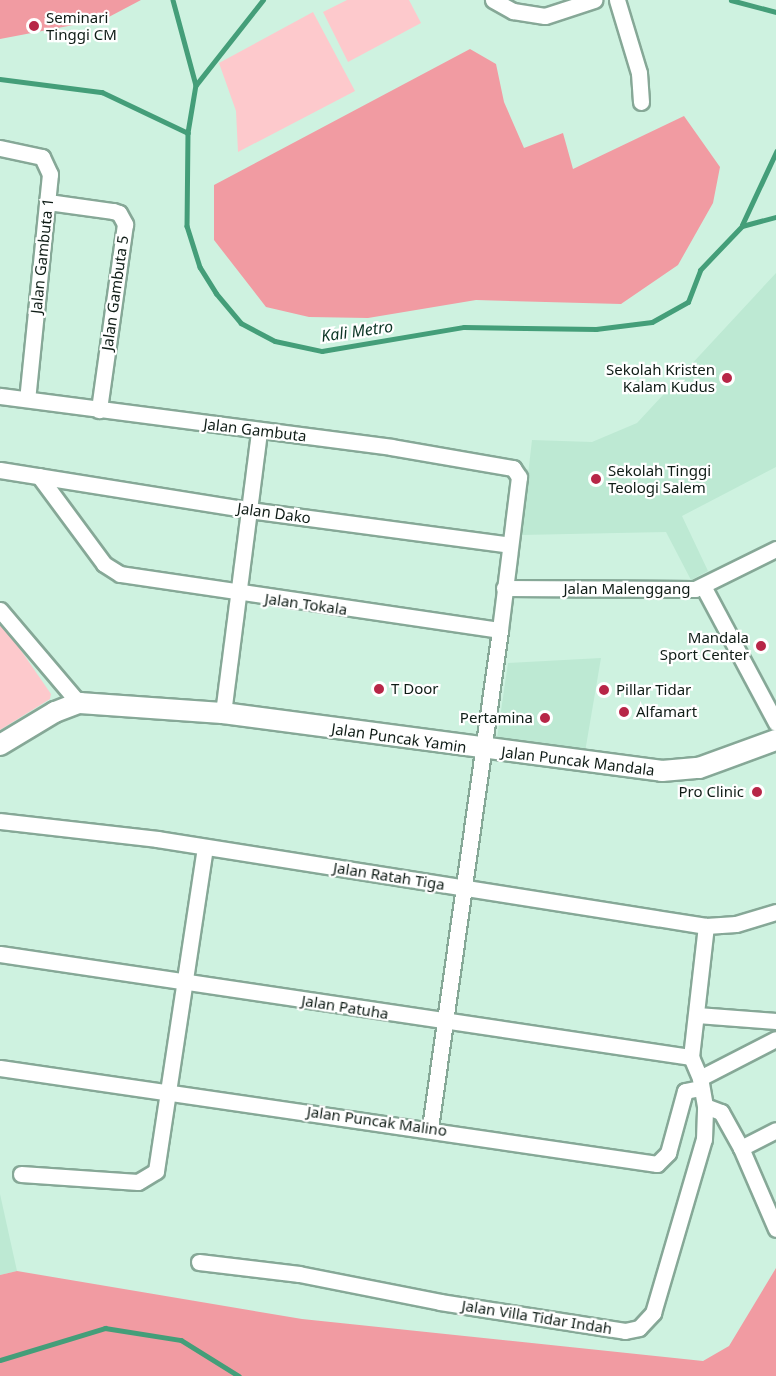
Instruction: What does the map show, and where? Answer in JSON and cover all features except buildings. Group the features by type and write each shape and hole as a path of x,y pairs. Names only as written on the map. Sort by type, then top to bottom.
{"main road":[{"name":"Jalan Puncak Yamin","path":"79,703 223,713 483,750"},
{"path":"0,745 55,712 79,703"},
{"name":"Jalan Puncak Mandala","path":"483,750 662,771 699,768 776,740"}],"street":[{"path":"493,0 513,11 545,16 594,0"},
{"path":"617,0 639,73 641,102"},
{"name":"Jalan Gambuta 1","path":"0,148 36,155 47,162 50,174 27,399"},
{"name":"Jalan Gambuta 5","path":"48,202 113,211 119,213 124,224 99,410"},
{"name":"Jalan Gambuta","path":"0,396 509,466 518,471 519,477 510,545"},
{"path":"223,713 259,431"},
{"name":"Jalan Dako","path":"0,470 249,510 510,545"},
{"name":"Jalan Tokala","path":"39,476 111,570 239,595 500,630"},
{"path":"483,750 510,545"},
{"name":"Jalan Malenggang","path":"504,588 704,588 776,549"},
{"path":"704,588 776,723"},
{"path":"0,610 79,703"},
{"name":"Jalan Puncak Yamin","path":"430,1128 483,750"},
{"name":"Jalan Ratah Tiga","path":"0,821 205,848 706,926 736,924 776,912"},
{"path":"21,1174 144,1180 158,1165 183,981 205,848"},
{"path":"691,1057 706,926"},
{"name":"Jalan Patuha","path":"0,954 691,1057"},
{"path":"697,1015 776,1021"},
{"path":"701,1083 776,1039"},
{"name":"Jalan Villa Tidar Indah","path":"200,1262 299,1274 440,1302 625,1331 639,1328 653,1313 704,1139 705,1106 701,1083 691,1057"},
{"name":"Jalan Puncak Malino","path":"0,1068 169,1094 430,1128 657,1164 668,1153 686,1091 701,1083"},
{"path":"705,1106 721,1112 741,1148 775,1226"},
{"path":"741,1148 776,1130"}],"shaded area":[{"name":"Seminari Tinggi CM","path":"0,0 141,0 105,19 0,39"},
{"path":"347,0 409,0 421,23 348,62 323,12"},
{"path":"313,12 355,91 238,152 236,111 219,63"},
{"path":"470,49 496,64 504,102 524,148 563,133 573,169 684,116 720,167 713,203 678,265 621,304 476,300 368,318 309,317 266,307 214,240 214,185"},
{"path":"776,273 776,467 682,516 708,571 691,580 666,532 521,535 532,440 592,442 637,423"},
{"path":"0,620 51,694 50,699 0,730"},
{"name":"Pertamina","path":"601,658 585,752 497,738 508,663"},
{"path":"0,1194 17,1271 0,1275"},
{"path":"776,1268 776,1376 0,1376 0,1275 17,1271 302,1319 703,1361 729,1346"}],"waterway":[{"name":"Kali Metro","path":"173,0 196,85 188,133 187,226 200,267 216,293 241,323 275,341 322,351 464,327 596,329 652,322 688,302 700,270 742,226 776,217"},
{"path":"196,85 263,0"},
{"path":"731,0 776,12"},
{"path":"0,79 102,92 188,133"},
{"path":"742,225 776,152"},
{"path":"0,1360 105,1328 181,1340 239,1376"}],"place":[{"name":"Seminari Tinggi CM","path":"34,26"},
{"name":"Sekolah Kristen Kalam Kudus","path":"727,378"},
{"name":"Sekolah Tinggi Teologi Salem","path":"596,479"},
{"name":"Mandala Sport Center","path":"761,646"},
{"name":"T Door","path":"379,689"},
{"name":"Pillar Tidar","path":"604,690"},
{"name":"Alfamart","path":"624,712"},
{"name":"Pertamina","path":"545,718"},
{"name":"Pro Clinic","path":"757,792"}]}
